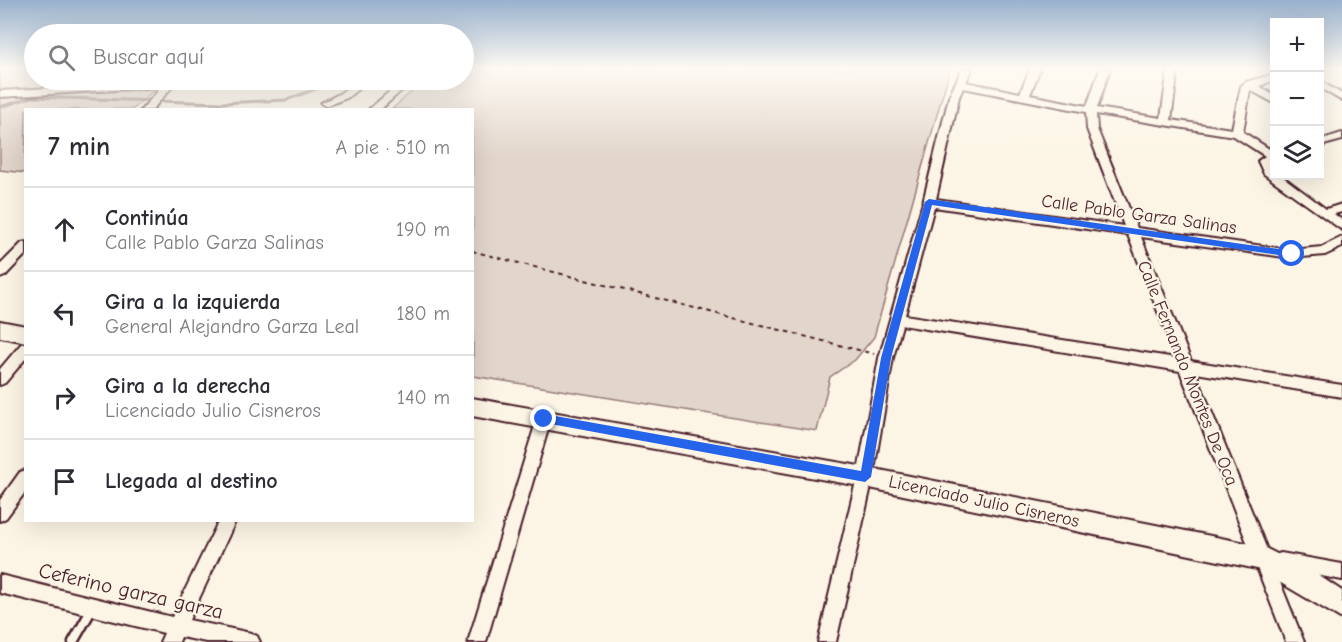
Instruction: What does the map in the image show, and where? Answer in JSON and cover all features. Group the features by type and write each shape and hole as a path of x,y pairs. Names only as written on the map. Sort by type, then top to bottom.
{"street":[{"path":"326,103 336,99"},
{"path":"827,642 865,477 886,358 929,202 954,99"},
{"path":"1038,99 1091,110 1237,133 1270,154"},
{"name":"Calle Fernando Montes De Oca","path":"1095,99 1091,110 1092,129 1295,642"},
{"path":"1166,121 1169,99"},
{"path":"1237,133 1242,99"},
{"path":"1324,131 1338,137"},
{"path":"1270,158 1264,160 1270,172"},
{"path":"1280,180 1342,226"},
{"name":"Calle Pablo Garza Salinas","path":"929,202 1292,254 1325,251 1342,241"},
{"path":"1325,213 1342,208"},
{"path":"0,273 24,248"},
{"path":"897,319 1342,391"},
{"path":"0,329 24,334"},
{"path":"0,379 24,350"},
{"name":"Licenciado Julio Cisneros","path":"474,407 865,477 1262,558 1306,582 1342,606"},
{"path":"477,642 544,419"},
{"path":"0,513 24,480"},
{"path":"173,634 227,522"},
{"path":"1262,558 1342,572"},
{"name":"Ceferino garza garza","path":"0,584 93,607 173,634 251,642"}],"lane":[{"path":"73,642 93,607"}],"path":[{"path":"474,252 886,358"}],"shaded area":[{"path":"0,99 144,99 134,108 24,108 24,173 0,170"},
{"path":"403,99 942,99 874,337 855,360 830,377 817,431 474,376 474,108 393,108"}],"waterway":[{"path":"0,107 26,99"},
{"path":"94,99 222,103 289,99"}],"route":[{"path":"544,419 865,477 886,358 929,202 1292,254"}]}
